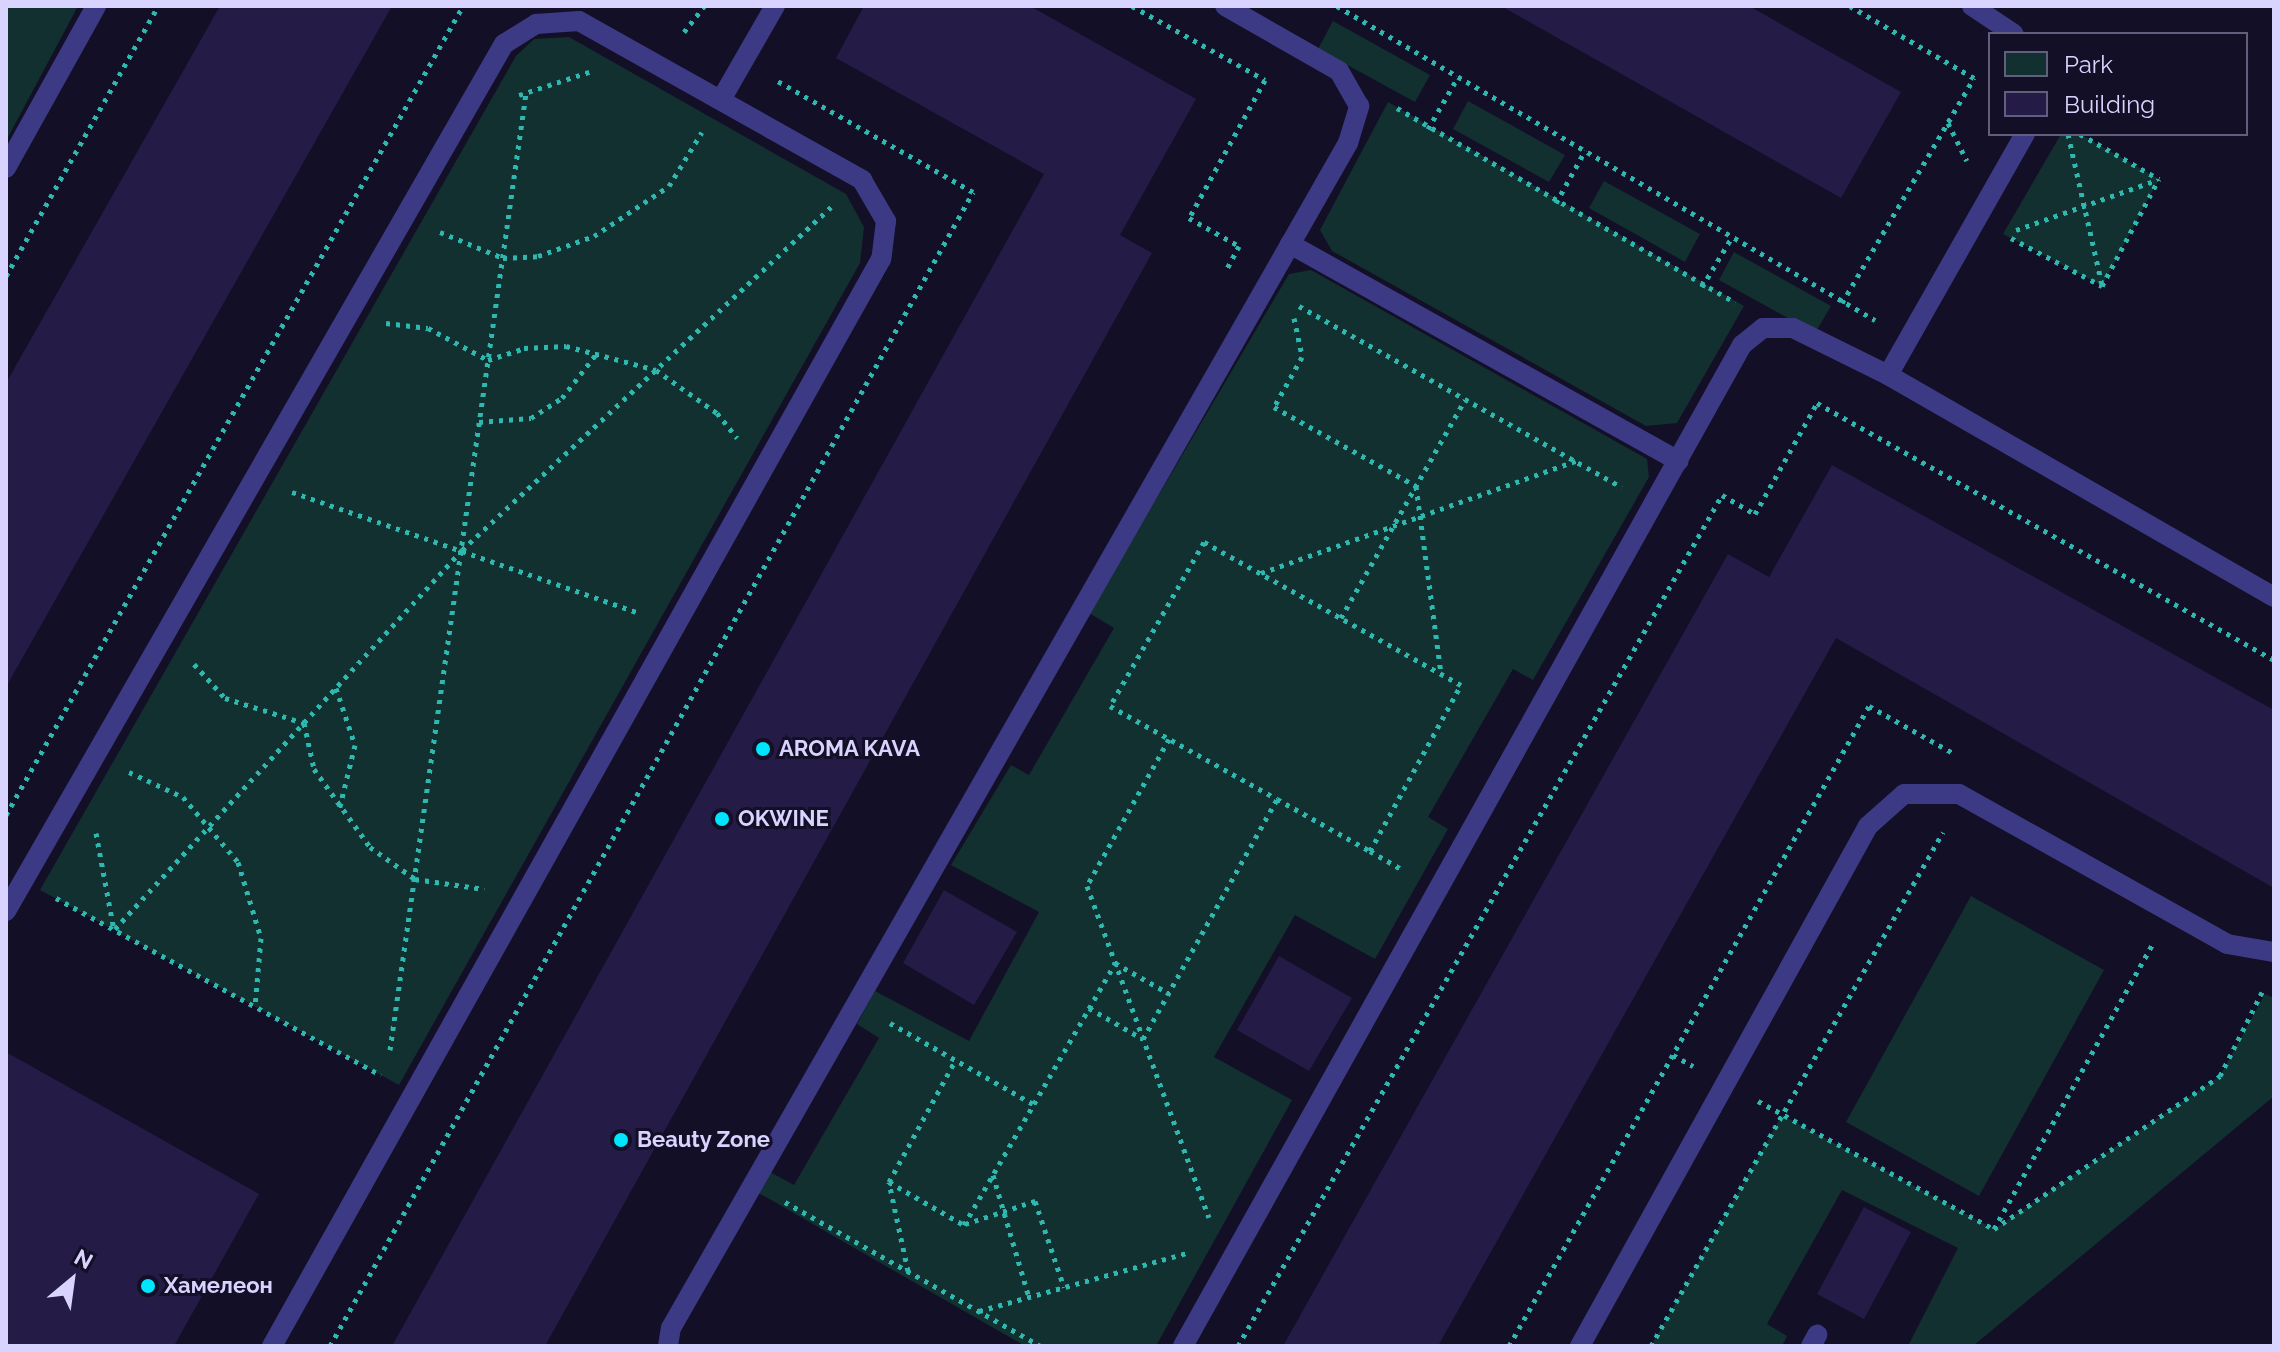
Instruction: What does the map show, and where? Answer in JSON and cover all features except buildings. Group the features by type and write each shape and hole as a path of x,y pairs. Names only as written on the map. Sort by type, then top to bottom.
{"lane":[{"path":"6,168 96,6"},
{"path":"722,98 775,6"},
{"path":"668,1346 671,1328 1348,143 1359,106 1339,71 1225,6"},
{"path":"1972,6 2011,32"},
{"path":"6,911 504,44 536,24 579,21 722,98 862,180 886,221 881,259 673,625 272,1346"},
{"path":"1888,375 2024,136"},
{"path":"1290,244 1678,461"},
{"path":"1183,1346 1742,345 1763,328 1793,328 1888,375 2274,597"},
{"path":"1580,1346 1868,826 1904,794 1964,796 2227,944 2274,952"}],"path":[{"path":"6,276 158,6"},
{"path":"6,815 463,6"},
{"path":"675,27 688,34 704,6"},
{"path":"1132,6 1265,80 1189,218 1239,246 1220,281"},
{"path":"1337,6 1843,302 1974,78 1850,6"},
{"path":"23,880 386,1078 536,24"},
{"path":"502,100 600,68"},
{"path":"1339,71 1428,129 1702,287 1793,328"},
{"path":"1428,129 1458,77"},
{"path":"433,225 475,252 503,258 538,256 634,215 693,155 708,116"},
{"path":"2068,136 2102,286"},
{"path":"2084,136 2159,179"},
{"path":"1556,203 1585,151"},
{"path":"2102,286 2003,234 2159,179"},
{"path":"2102,286 2159,179"},
{"path":"114,930 462,550 835,204"},
{"path":"1702,287 1732,237"},
{"path":"1228,267 1265,288"},
{"path":"1416,486 1274,407 1302,357 1290,301 1702,530"},
{"path":"373,328 428,328 488,360 524,348 597,353 656,370 717,413 743,445"},
{"path":"479,422 531,418 562,398 597,353"},
{"path":"1341,618 1465,399"},
{"path":"1238,1346 1722,495 1755,514 1817,403 2274,660"},
{"path":"1261,573 1576,461"},
{"path":"253,479 673,625"},
{"path":"1416,486 1441,674"},
{"path":"1204,542 1441,674 1461,685 1370,851 1110,706 1204,542"},
{"path":"191,657 225,698 304,723"},
{"path":"336,688 355,745 339,811"},
{"path":"304,723 314,769 339,811 370,847 415,879 493,888"},
{"path":"1169,739 1087,886 1213,1227"},
{"path":"121,770 183,797 210,826 251,896 261,938 255,1007"},
{"path":"1651,1346 1964,796"},
{"path":"1143,1039 1277,799"},
{"path":"93,814 114,930"},
{"path":"1994,1229 2158,935"},
{"path":"1115,963 1168,993"},
{"path":"964,1225 1115,963"},
{"path":"1994,1229 2220,1076 2265,994 2251,986"},
{"path":"856,1004 1033,1104"},
{"path":"1089,1008 1143,1039"},
{"path":"1673,1055 1994,1229"},
{"path":"908,1271 889,1182 956,1059"},
{"path":"412,1093 457,1118"},
{"path":"993,1174 1029,1297"},
{"path":"889,1182 964,1225 1035,1201 1064,1287"},
{"path":"753,1184 1041,1346"},
{"path":"979,1311 1205,1248"}],"green space":[{"path":"6,6 78,6 6,141"},
{"path":"1333,21 1430,75 1415,102 1318,49"},
{"path":"569,37 846,194 864,227 860,263 399,1085 40,890 516,56 534,39"},
{"path":"1468,101 1565,155 1549,182 1453,129"},
{"path":"1388,102 1744,306 1677,423 1646,426 1332,251 1320,230"},
{"path":"2060,136 2084,136 2159,179 2102,286 2003,234"},
{"path":"1604,181 1700,234 1685,262 1589,208"},
{"path":"1734,252 1831,306 1815,333 1719,280"},
{"path":"1311,270 1647,459 1649,477 1533,680 1513,669 1428,817 1448,829 1375,959 1295,915 1214,1057 1292,1100 1156,1346 1025,1346 757,1192 770,1172 794,1185 879,1038 857,1024 875,991 969,1041 1039,912 951,865 1011,765 1029,775 1114,628 1089,613 1289,274"},
{"path":"1971,896 2104,970 1979,1196 1846,1122"},
{"path":"2265,994 2274,998 2273,1097 1973,1346 1908,1346 1958,1248 1842,1190 1767,1324 1787,1336 1782,1346 1651,1346 1782,1115 1994,1229 2220,1076"}],"place":[{"name":"AROMA KAVA","path":"763,749"},
{"name":"OKWINE","path":"722,819"},
{"name":"Beauty Zone","path":"621,1140"},
{"name":"Хамелеон","path":"148,1286"}]}
